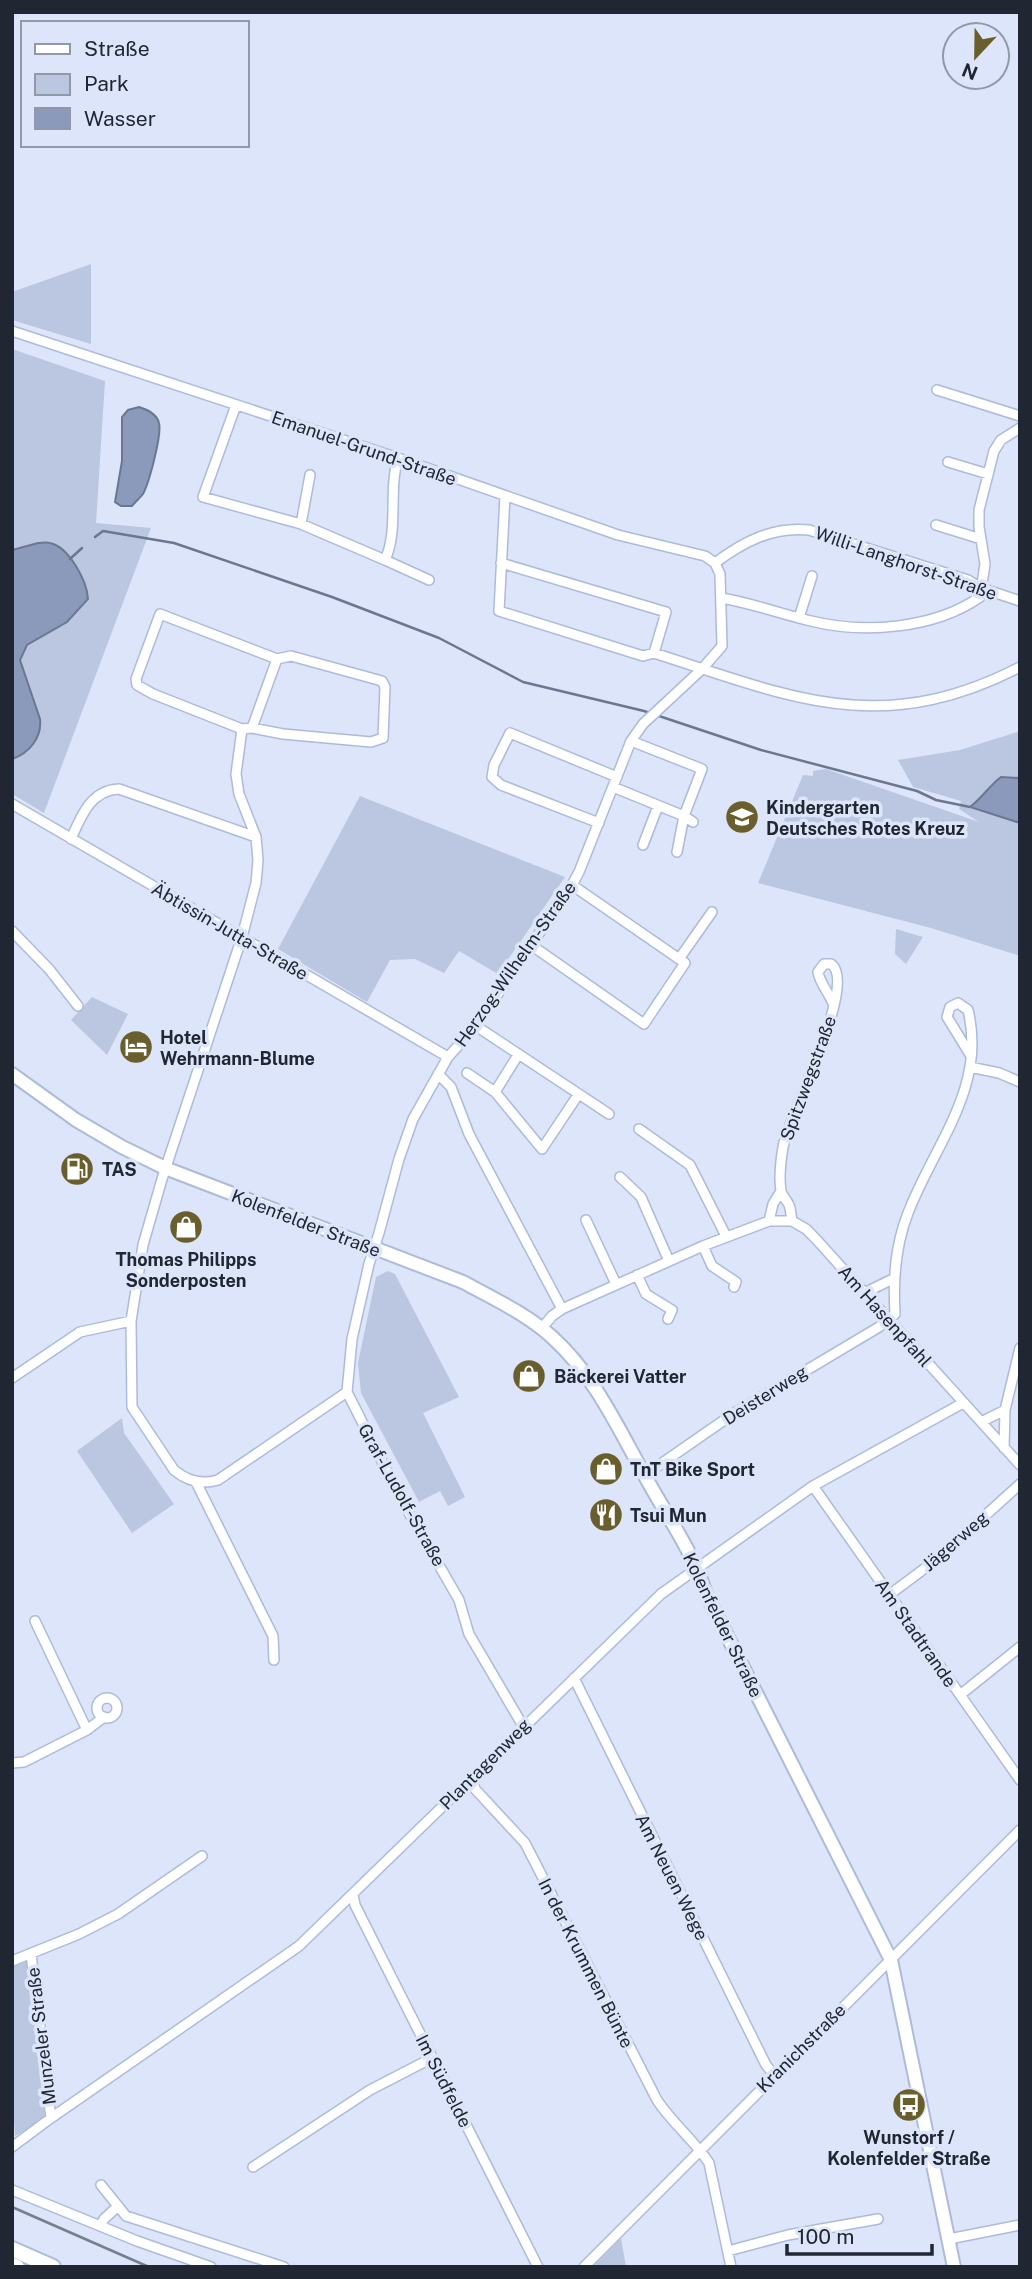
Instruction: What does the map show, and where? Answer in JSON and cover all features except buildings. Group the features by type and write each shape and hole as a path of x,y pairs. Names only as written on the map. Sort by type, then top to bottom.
{"main road":[{"name":"Kolenfelder Straße","path":"12,1074 76,1120 165,1168 463,1282 542,1328 561,1345 586,1376 618,1426 698,1567 706,1594 891,1960 954,2267"},
{"path":"12,2249 53,2267"},
{"path":"12,2265 17,2267"}],"street":[{"name":"Emanuel-Grund-Straße","path":"12,331 398,458 618,535 705,556 715,563"},
{"path":"937,390 1020,416"},
{"path":"236,405 203,497 301,524 429,580"},
{"path":"721,598 799,618 848,627 898,625 966,606 980,597 985,564 979,510 994,451 1001,440 1020,429"},
{"path":"385,560 391,548 393,474 398,458"},
{"path":"948,462 988,474"},
{"path":"301,524 310,475"},
{"path":"505,496 499,611 643,656 654,653 792,697 839,705 871,707 939,699 993,680 1020,667"},
{"path":"936,525 981,539"},
{"name":"Willi-Langhorst-Straße","path":"715,563 747,541 783,530 809,530 956,577 1020,601"},
{"path":"501,563 666,612 654,653"},
{"name":"Herzog-Wilhelm-Straße","path":"374,1248 413,1119 438,1074 448,1057 476,1026 572,885 631,741 647,719 702,669 722,646 720,574 715,563"},
{"path":"799,618 812,576"},
{"path":"160,614 277,659 291,656 382,681 385,687 383,738 371,742 247,728 153,694 137,685 136,678 160,614"},
{"path":"277,659 247,728 236,774 239,794 256,837 256,883 242,937 165,1168 143,1245 131,1321 132,1407 174,1470 182,1477 196,1482 218,1480 347,1392 352,1339 374,1248"},
{"path":"599,823 501,785 492,777 494,765 510,733 617,777"},
{"path":"631,741 702,769 684,816 677,852"},
{"path":"613,787 693,822"},
{"path":"71,839 81,815 92,799 110,789 119,789 256,837"},
{"name":"Äbtissin-Jutta-Straße","path":"12,804 448,1057"},
{"path":"643,845 658,806"},
{"path":"531,945 644,1024 685,963 572,885"},
{"path":"679,959 712,912"},
{"path":"12,931 49,969 78,1006"},
{"path":"889,1320 895,1314 892,1279 907,1213 956,1116 970,1067 973,1041 968,1010 958,1003 950,1007 947,1017 971,1056"},
{"name":"Spitzwegstraße","path":"769,1221 773,1204 781,1191 785,1136 822,1047 834,1006"},
{"path":"476,1026 609,1114"},
{"path":"495,1092 519,1055"},
{"path":"970,1067 999,1073 1020,1082"},
{"path":"467,1073 495,1092 542,1149 578,1095"},
{"path":"438,1074 451,1087 469,1134 562,1308"},
{"path":"639,1129 690,1165 726,1236"},
{"path":"620,1177 641,1197 669,1261"},
{"name":"Spitzwegstraße","path":"781,1191 789,1205 792,1221"},
{"path":"586,1220 616,1284"},
{"path":"542,1328 562,1308 726,1236 769,1221 792,1221"},
{"name":"Am Hasenpfahl","path":"792,1221 815,1238 1020,1465"},
{"path":"704,1246 712,1266 736,1282 734,1287"},
{"path":"637,1275 646,1294 672,1310 668,1319"},
{"path":"864,1293 892,1279"},
{"name":"Deisterweg","path":"645,1475 733,1414 889,1320"},
{"path":"12,1378 80,1332 131,1321"},
{"path":"1004,1448 1005,1410 1020,1348"},
{"name":"Graf-Ludolf-Straße","path":"347,1392 401,1499 459,1600 469,1634 523,1726"},
{"name":"Plantagenweg","path":"15,2144 299,1946 661,1594 813,1486 963,1403"},
{"path":"981,1423 1005,1410"},
{"path":"196,1482 273,1636 274,1660"},
{"name":"Jägerweg","path":"888,1595 936,1560 1020,1484"},
{"name":"Am Stadtrande","path":"813,1486 1020,1780"},
{"path":"34,1621 87,1730"},
{"path":"960,1695 1020,1647"},
{"name":"Am Neuen Wege","path":"573,1678 760,2053 774,2075"},
{"path":"12,1763 24,1762 87,1730 104,1717"},
{"name":"In der Krummen Bünte","path":"472,1778 475,1789 525,1843 657,2100 667,2116 700,2150"},
{"name":"Kranichstraße","path":"584,2267 1020,1830"},
{"path":"12,1961 79,1934 118,1914 202,1856"},
{"name":"Im Südfelde","path":"354,1895 355,1905 537,2267"},
{"name":"Munzeler Straße","path":"31,1954 51,2118"},
{"path":"253,2167 370,2090 432,2058"},
{"path":"700,2150 709,2163 731,2267"},
{"path":"101,2185 126,2216 284,2267"},
{"path":"12,2190 100,2227 211,2267"},
{"path":"100,2227 104,2219 117,2207"},
{"path":"728,2251 788,2235 877,2219"},
{"path":"948,2239 1020,2225"}],"green space":[{"path":"91,264 91,344 12,320 12,292"},
{"path":"12,349 105,381 96,523 151,528 44,813 12,794"},
{"path":"1020,731 1020,956 931,928 758,883 803,775 813,776 813,771 826,769 979,822 959,809 961,801 913,787 898,760 960,750"},
{"path":"360,796 565,877 498,974 459,951 444,973 415,959 390,960 367,1002 278,949"},
{"path":"896,929 923,937 906,964 895,954"},
{"path":"92,997 128,1014 107,1055 71,1020"},
{"path":"388,1271 395,1274 459,1397 423,1413 465,1497 448,1506 440,1491 419,1502 361,1393 358,1363 376,1277"},
{"path":"122,1418 124,1433 174,1504 132,1533 77,1451"},
{"path":"28,1961 45,2119 15,2136 12,2090 12,1967"},
{"path":"621,2238 626,2267 593,2267"}],"water":[{"path":"139,407 152,413 158,420 157,448 143,494 132,506 121,506 115,502 122,461 122,417 128,410"},
{"path":"48,543 64,551 81,574 88,599 67,622 27,645 20,660 40,726 34,744 12,759 12,550"},
{"path":"1001,777 1020,778 1020,823 970,807"}],"waterway":[{"path":"95,537 103,531 174,543 332,597 439,638 523,682 644,711 761,750 917,791 936,800 970,807"},
{"path":"70,559 82,548"}],"railway":[{"path":"12,2207 149,2267"}],"place":[{"name":"Kindergarten Deutsches Rotes Kreuz","path":"742,817"},
{"name":"Hotel Wehrmann-Blume","path":"136,1047"},
{"name":"TAS","path":"77,1169"},
{"name":"Thomas Philipps Sonderposten","path":"186,1227"},
{"name":"Bäckerei Vatter","path":"529,1376"},
{"name":"TnT Bike Sport","path":"606,1469"},
{"name":"Tsui Mun","path":"606,1515"},
{"name":"Wunstorf / Kolenfelder Straße","path":"909,2105"}]}
